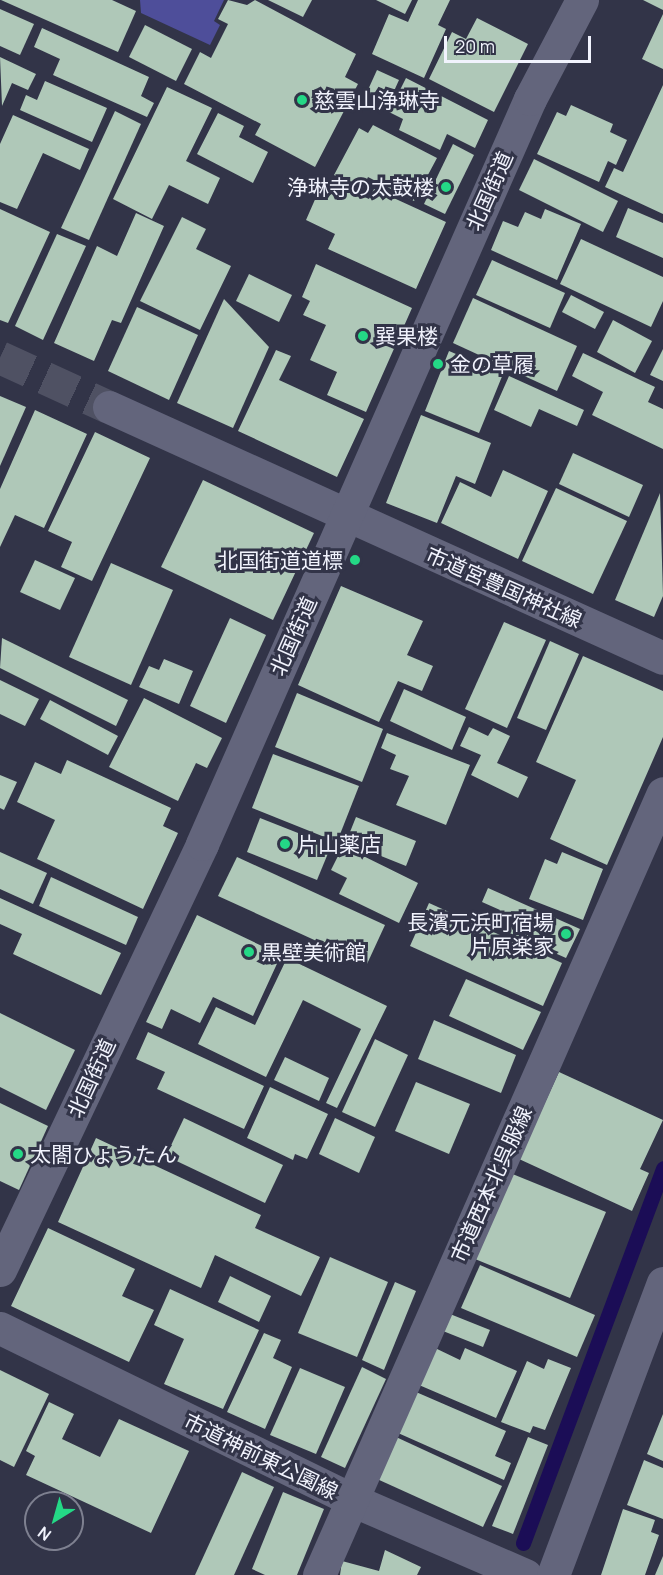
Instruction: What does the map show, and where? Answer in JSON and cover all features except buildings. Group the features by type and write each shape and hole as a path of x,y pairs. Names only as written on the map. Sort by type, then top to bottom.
{"street":[{"name":"北国街道","path":"0,1270 202,844 530,99 582,0"},
{"name":"市道宮豊国神社線","path":"109,407 663,658"},
{"name":"市道西本北呉服線","path":"319,1575 663,794"},
{"path":"553,1575 663,1283"},
{"name":"市道神前東公園線","path":"0,1328 352,1500 525,1575"}],"shaded area":[{"path":"140,0 224,0 214,21 220,25 210,45 141,13"}],"waterway":[{"path":"523,1543 663,1168"}],"tunnel":[{"path":"0,357 109,407"}],"place":[{"name":"慈雲山浄琳寺","path":"302,100"},
{"name":"浄琳寺の太鼓楼","path":"446,187"},
{"name":"巽果楼","path":"363,336"},
{"name":"金の草履","path":"438,364"},
{"name":"北国街道道標","path":"355,560"},
{"name":"片山薬店","path":"285,844"},
{"name":"長濱元浜町宿場 片原楽家","path":"566,934"},
{"name":"黒壁美術館","path":"249,952"},
{"name":"太閤ひょうたん","path":"18,1154"}]}
